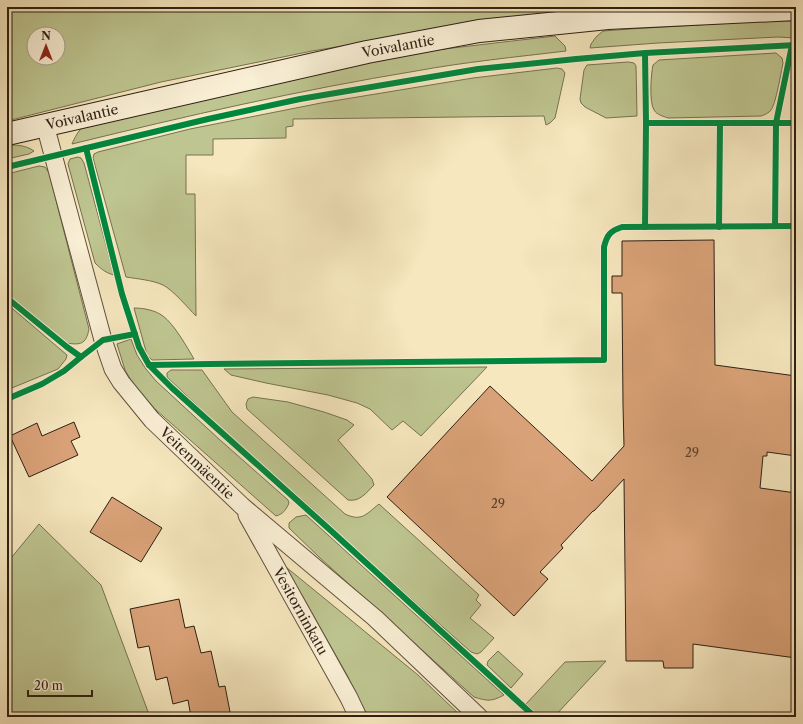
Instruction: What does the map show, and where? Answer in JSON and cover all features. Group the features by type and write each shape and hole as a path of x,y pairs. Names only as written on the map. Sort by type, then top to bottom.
{"street":[{"name":"Voivalantie","path":"7,134 367,52 479,31 608,18 796,9"},
{"name":"Veitenmäentie","path":"45,125 103,340 113,369 121,382 152,420 242,506 375,618 479,717"},
{"name":"Vesitorninkatu","path":"242,506 358,717"}],"green space":[{"path":"7,7 638,7 433,31 312,51 161,82 7,121"},
{"path":"764,21 796,21 796,38 778,37 590,48 596,37 603,31"},
{"path":"555,36 565,46 566,51 453,65 329,86 72,144 77,134 84,126 197,97 419,52"},
{"path":"776,53 782,58 783,63 775,101 770,111 761,116 668,118 655,112 652,106 651,88 653,65 659,60"},
{"path":"628,62 634,63 636,66 637,116 606,118 585,107 581,103 580,99 584,70 587,65"},
{"path":"557,68 562,69 565,73 555,118 546,125 544,116 293,119 293,126 286,127 286,138 213,139 213,155 186,155 186,194 195,194 196,316 167,287 159,283 126,277 93,158 94,154 98,152 190,129 321,103 473,78"},
{"path":"7,145 24,146 34,151 29,154 7,159"},
{"path":"78,157 81,158 84,163 114,275 108,273 95,263 68,164 70,159"},
{"path":"39,166 45,167 49,173 89,329 84,341 79,344 66,343 7,294 7,174"},
{"path":"7,304 67,355 66,359 58,369 7,390"},
{"path":"134,308 149,310 163,316 176,330 194,359 152,360 147,355"},
{"path":"131,339 137,355 156,381 288,500 289,503 282,513 276,516 155,409 135,387 125,370 117,344"},
{"path":"487,367 421,436 403,421 392,430 370,409 357,403 328,395 231,375 224,369"},
{"path":"171,370 202,370 232,412 345,514 356,517 364,516 379,504 479,595 476,600 481,605 470,618 494,638 481,652 477,654 471,652 239,445 167,377 167,373"},
{"path":"253,397 288,402 347,420 354,425 338,440 372,479 374,485 356,500 348,500 247,409 246,404 248,399"},
{"path":"306,515 504,695 496,699 489,700 474,697 319,557 289,528 289,523 296,517"},
{"path":"39,524 101,585 150,717 7,717 7,563"},
{"path":"286,567 418,675 462,717 368,717 347,675"},
{"path":"498,651 523,674 511,688 487,665 488,661"},
{"path":"606,661 554,717 541,717 526,704 565,662"}],"building":[{"path":"714,240 715,365 796,376 796,456 767,452 767,456 763,456 760,488 796,493 796,658 693,644 693,668 664,668 663,661 626,661 624,479 561,545 563,548 540,572 548,579 514,616 387,497 490,386 592,481 624,446 622,293 612,293 612,276 622,276 622,241"},
{"path":"74,422 80,437 71,441 78,455 29,477 10,436 37,423 42,436"},
{"path":"112,497 162,528 141,562 90,532"},
{"path":"179,599 185,628 194,626 201,653 211,651 219,687 225,686 231,717 191,717 188,700 173,704 167,677 156,680 149,646 138,648 130,609"}],"cycle path":[{"path":"775,226 776,123 792,45"},
{"path":"7,167 208,119 300,99 478,69 645,53 796,45"},
{"path":"645,53 645,227"},
{"path":"646,123 796,123"},
{"path":"719,227 720,123"},
{"path":"86,148 122,294 139,347 149,365 172,388 535,717"},
{"path":"149,365 604,360 604,247 606,239 612,232 622,227 796,226"},
{"path":"7,298 81,357 103,340 135,334"},
{"path":"7,399 42,384 64,371 81,357"}]}
